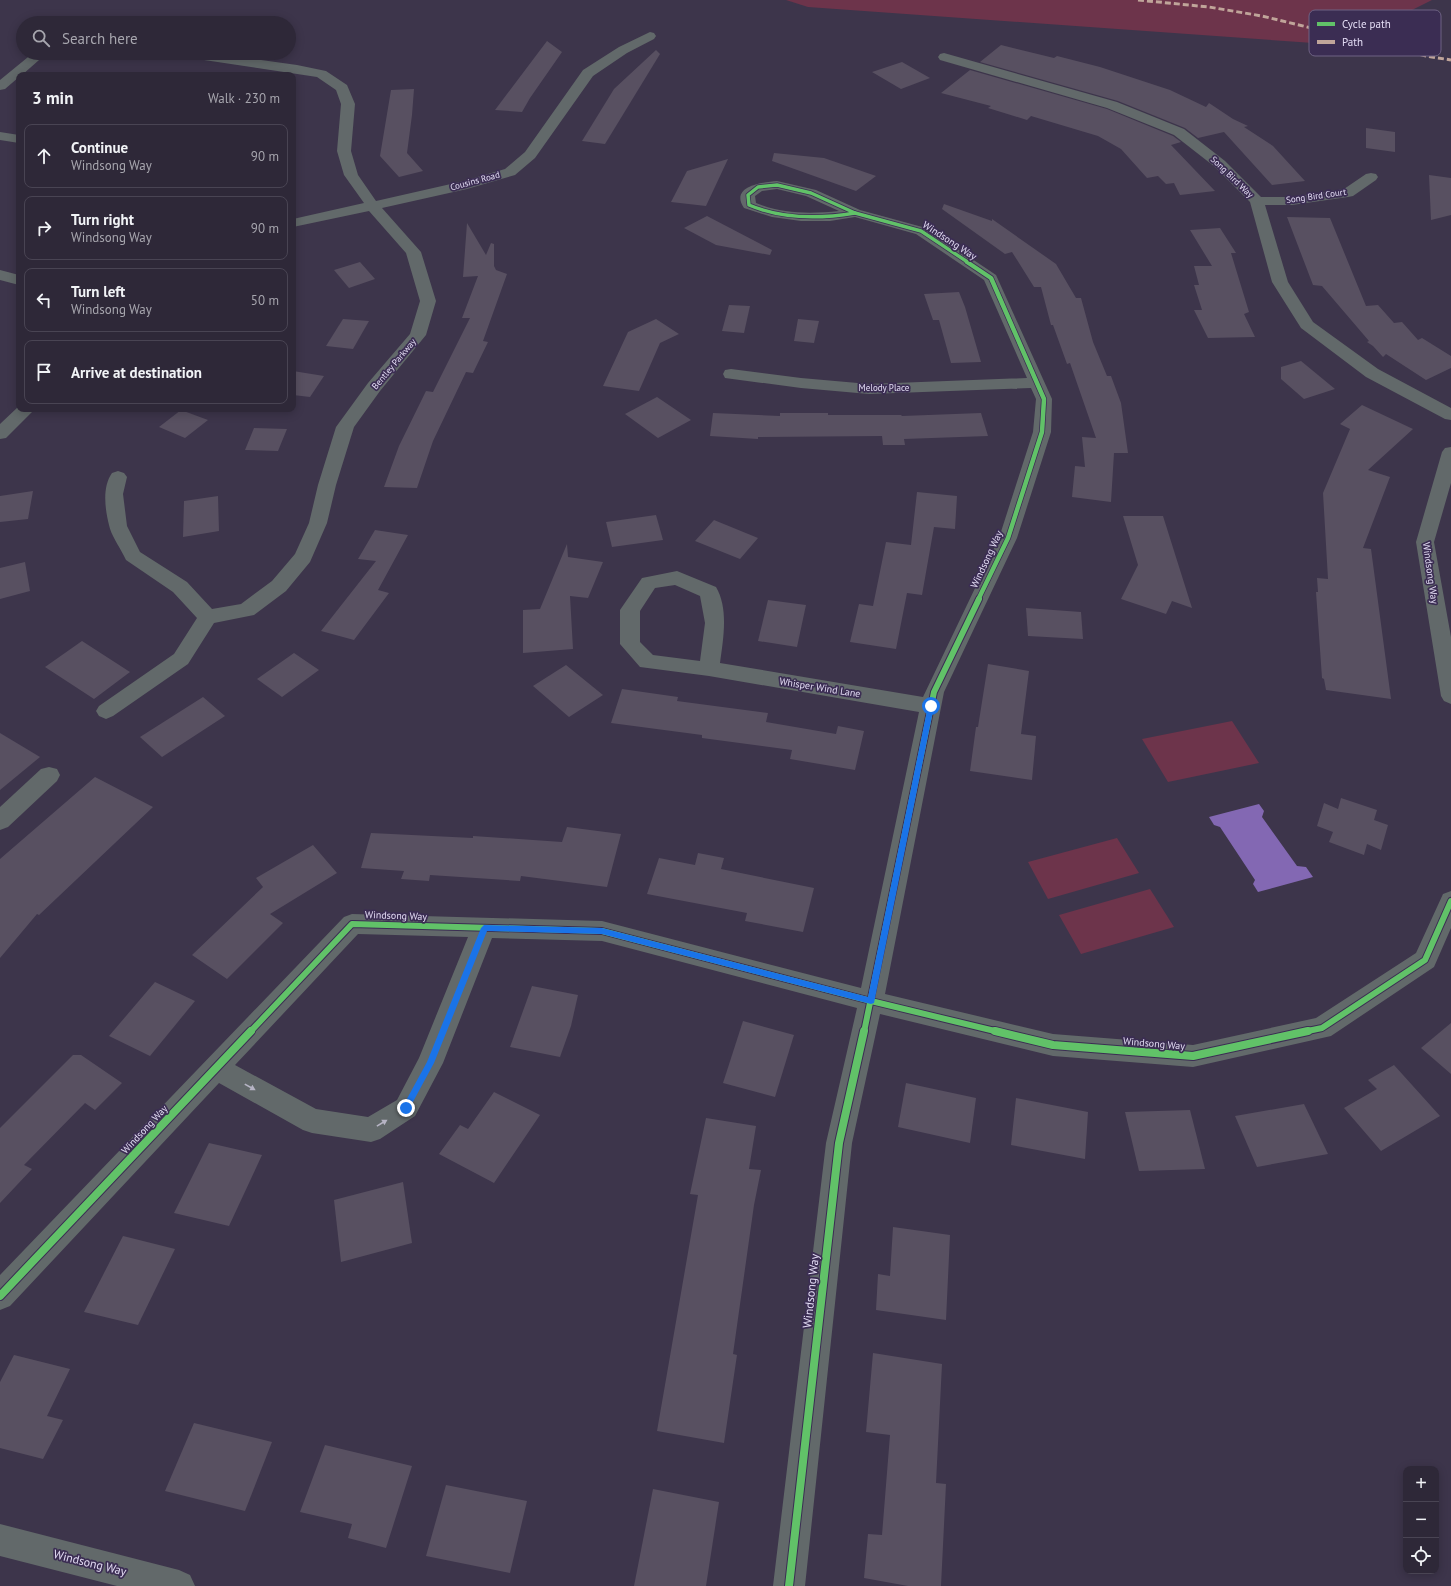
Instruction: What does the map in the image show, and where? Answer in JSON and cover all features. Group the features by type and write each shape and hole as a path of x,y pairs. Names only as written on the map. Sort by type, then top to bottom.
{"street":[{"name":"Cousins Road","path":"296,222 467,185 510,172 530,155 588,73 623,50 650,36"},
{"name":"Song Bird Way","path":"944,57 1112,105 1179,132 1220,164 1257,201 1280,282 1307,325 1372,373 1451,415"},
{"path":"17,72 32,60"},
{"name":"Bentley Parkway","path":"208,617 247,610 279,586 303,557 318,523 327,485 345,427 374,386 418,335 428,301 413,252 372,205 351,175 344,151 348,104 342,88 321,74 233,60"},
{"path":"0,86 16,73"},
{"path":"0,136 16,139"},
{"name":"Song Bird Court","path":"1257,201 1292,201 1348,193 1371,177"},
{"name":"Windsong Way","path":"789,1586 839,1143 871,1001 934,692 1008,538 1042,432 1044,398 990,278 921,231 855,213 811,193 777,185 758,187 748,196 749,205 770,213 842,216 855,213"},
{"path":"0,274 16,279"},
{"name":"Melody Place","path":"731,374 801,383 869,389 1037,383"},
{"path":"0,434 23,412"},
{"name":"Windsong Way","path":"1451,452 1425,542 1451,696"},
{"path":"106,711 181,659 208,617 180,587 133,556 118,526 114,494 118,477"},
{"name":"Whisper Wind Lane","path":"710,669 715,623 709,592 677,578 649,583 630,610 630,644 647,662 710,669 931,706"},
{"path":"0,821 49,775"},
{"name":"Windsong Way","path":"0,1296 352,924 602,931 871,1001 1053,1045 1192,1056 1322,1028 1425,960 1451,901"},
{"path":"216,1068 312,1121 371,1130 406,1108 430,1063 484,928"},
{"name":"Windsong Way","path":"0,1540 179,1586"}],"shaded area":[{"path":"786,0 1432,0 1412,10 1309,10 1309,43 808,7"},
{"path":"1232,721 1259,763 1168,782 1142,739"},
{"path":"1259,804 1264,811 1262,817 1297,866 1306,867 1313,877 1258,892 1253,884 1255,880 1220,827 1214,825 1209,817"},
{"path":"1117,838 1139,873 1048,899 1028,862"},
{"path":"1150,889 1174,927 1081,954 1059,915"}],"building":[{"path":"547,41 562,52 522,112 495,110"},
{"path":"1001,45 1054,58 1057,56 1100,67 1170,90 1206,107 1209,103 1233,119 1248,126 1244,127 1273,146 1305,181 1272,185 1224,132 1198,138 1185,128 1118,101 980,62"},
{"path":"656,50 660,54 605,144 582,141 614,89"},
{"path":"902,62 930,78 901,89 872,72"},
{"path":"970,70 1107,109 1173,136 1181,142 1171,145 1215,191 1180,195 1174,183 1166,184 1158,176 1147,178 1121,149 1098,136 1031,116 1027,120 988,108 991,106 941,93"},
{"path":"414,89 407,153 423,171 399,177 380,156 391,90"},
{"path":"1366,128 1395,132 1395,152 1366,148"},
{"path":"774,153 824,158 876,176 856,191 772,161"},
{"path":"728,159 706,206 671,202 687,171"},
{"path":"1429,175 1451,178 1451,215 1431,220"},
{"path":"944,204 992,221 992,219 1056,264 1076,298 1081,298 1093,342 1107,376 1111,376 1121,403 1128,453 1114,453 1111,502 1072,497 1075,466 1085,467 1082,437 1096,438 1070,363 1067,364 1053,325 1051,325 1041,287 1034,287 1012,252 1005,254 942,209"},
{"path":"707,216 772,250 770,255 716,245 684,228"},
{"path":"1287,217 1330,218 1366,306 1378,305 1394,323 1402,322 1418,340 1422,338 1451,356 1451,368 1426,380 1386,354 1383,357 1367,342 1369,341 1322,286 1313,285"},
{"path":"467,223 486,255 491,243 494,244 494,266 496,270 507,274 483,341 488,342 473,373 466,372 433,441 417,488 384,487 399,446 426,391 433,392 470,318 462,318 478,276 463,277"},
{"path":"1220,228 1236,253 1231,253 1249,312 1244,314 1255,337 1208,338 1194,310 1202,310 1194,285 1199,285 1194,266 1212,266 1190,230"},
{"path":"360,262 375,279 349,288 334,270"},
{"path":"959,292 965,307 981,362 951,363 939,320 933,320 924,294"},
{"path":"729,305 750,306 744,333 722,331"},
{"path":"343,319 369,321 353,349 326,346"},
{"path":"656,319 679,334 660,343 639,391 603,386 628,332"},
{"path":"798,319 819,321 814,343 794,341"},
{"path":"1301,361 1335,389 1304,399 1281,379 1281,367"},
{"path":"296,371 324,376 310,397 296,395"},
{"path":"657,397 691,420 658,438 625,414"},
{"path":"1362,405 1413,429 1368,470 1390,477 1363,548 1371,549 1391,699 1326,690 1324,679 1322,678 1316,592 1318,592 1317,578 1328,579 1323,493 1350,429 1340,424"},
{"path":"178,412 186,412 208,420 185,438 159,427"},
{"path":"713,413 780,416 780,413 828,413 828,415 902,416 981,413 988,436 904,439 905,445 883,445 882,436 758,437 758,439 710,436"},
{"path":"254,428 287,429 278,451 245,450"},
{"path":"33,491 28,519 0,522 0,496"},
{"path":"917,492 957,496 955,529 934,527 922,595 907,593 896,649 850,642 859,604 873,606 886,542 911,545"},
{"path":"218,496 219,531 183,537 184,501"},
{"path":"656,515 663,540 612,547 606,522"},
{"path":"1123,516 1163,516 1192,608 1172,601 1166,614 1121,599 1138,565"},
{"path":"714,520 758,538 740,559 695,541"},
{"path":"375,530 408,535 378,590 389,593 354,640 321,631 376,561 358,559"},
{"path":"567,544 568,557 603,562 588,598 570,596 573,649 523,653 523,610 540,609"},
{"path":"25,562 30,591 0,599 0,568"},
{"path":"768,600 806,605 797,647 758,641"},
{"path":"1026,608 1081,612 1083,639 1028,636"},
{"path":"82,641 130,672 94,699 45,667"},
{"path":"294,653 319,670 282,697 257,679"},
{"path":"988,664 1029,671 1021,734 1036,736 1032,780 970,771 976,727 978,727"},
{"path":"566,665 603,695 569,717 533,686"},
{"path":"622,689 678,697 677,701 768,713 766,722 836,734 838,726 864,731 855,770 790,759 792,750 702,738 702,735 611,723"},
{"path":"203,697 225,716 162,757 140,737"},
{"path":"0,733 40,757 0,790"},
{"path":"95,777 153,807 39,915 37,914 0,958 0,859"},
{"path":"1341,798 1377,810 1374,820 1388,825 1381,850 1367,844 1364,855 1329,842 1333,832 1317,826 1324,803 1338,809"},
{"path":"567,827 621,834 607,887 521,876 520,881 430,875 429,881 401,879 404,871 361,868 371,833 473,838 473,836 562,842"},
{"path":"313,845 337,873 270,914 283,923 227,979 192,955 263,887 256,878"},
{"path":"698,853 724,858 721,869 814,888 803,932 745,921 747,913 647,894 659,858 695,865"},
{"path":"155,982 195,1001 150,1056 109,1036"},
{"path":"532,986 578,995 571,1026 560,1057 510,1047"},
{"path":"743,1021 794,1035 775,1097 723,1083"},
{"path":"1451,1023 1451,1074 1421,1048"},
{"path":"73,1055 81,1055 122,1083 95,1110 85,1103 24,1165 32,1169 0,1203 0,1128"},
{"path":"1394,1065 1440,1116 1381,1151 1344,1108 1377,1089 1368,1080"},
{"path":"906,1083 976,1098 970,1143 898,1127"},
{"path":"494,1092 540,1115 494,1183 439,1154 460,1125 468,1129"},
{"path":"1016,1098 1088,1112 1085,1159 1011,1145"},
{"path":"1304,1104 1328,1154 1257,1167 1235,1116"},
{"path":"1190,1110 1205,1169 1139,1171 1125,1112"},
{"path":"706,1118 756,1126 749,1169 761,1170 754,1205 733,1354 737,1355 724,1443 657,1431 698,1195 690,1194"},
{"path":"209,1143 262,1155 229,1226 174,1213"},
{"path":"403,1182 412,1243 341,1262 334,1200"},
{"path":"893,1227 950,1235 946,1320 876,1310 878,1274 890,1276"},
{"path":"123,1236 175,1249 138,1325 84,1312"},
{"path":"873,1353 942,1364 936,1483 946,1484 941,1586 908,1586 864,1578 868,1534 882,1535 890,1435 866,1432"},
{"path":"14,1355 70,1369 47,1416 63,1420 43,1459 0,1448 0,1382"},
{"path":"194,1423 272,1442 245,1511 165,1491"},
{"path":"325,1445 412,1466 386,1548 348,1538 352,1524 300,1512"},
{"path":"446,1485 527,1501 510,1573 426,1556"},
{"path":"653,1489 719,1502 706,1586 634,1586"}],"marked path":[{"path":"1138,0 1209,7 1262,16 1309,27"},
{"path":"1426,56 1451,60"}],"cycle path":[{"path":"789,1586 839,1143 871,1001 934,692 1008,538 1042,432 1044,399 991,278 921,231 855,213 811,193 777,185 758,187 748,195 749,205 772,213 816,217 855,213"},
{"path":"0,1296 352,924 602,931 871,1001 1053,1045 1193,1056 1322,1028 1425,960 1451,901"}],"route":[{"path":"406,1108 430,1063 484,928 602,931 871,1001 931,706"}]}
